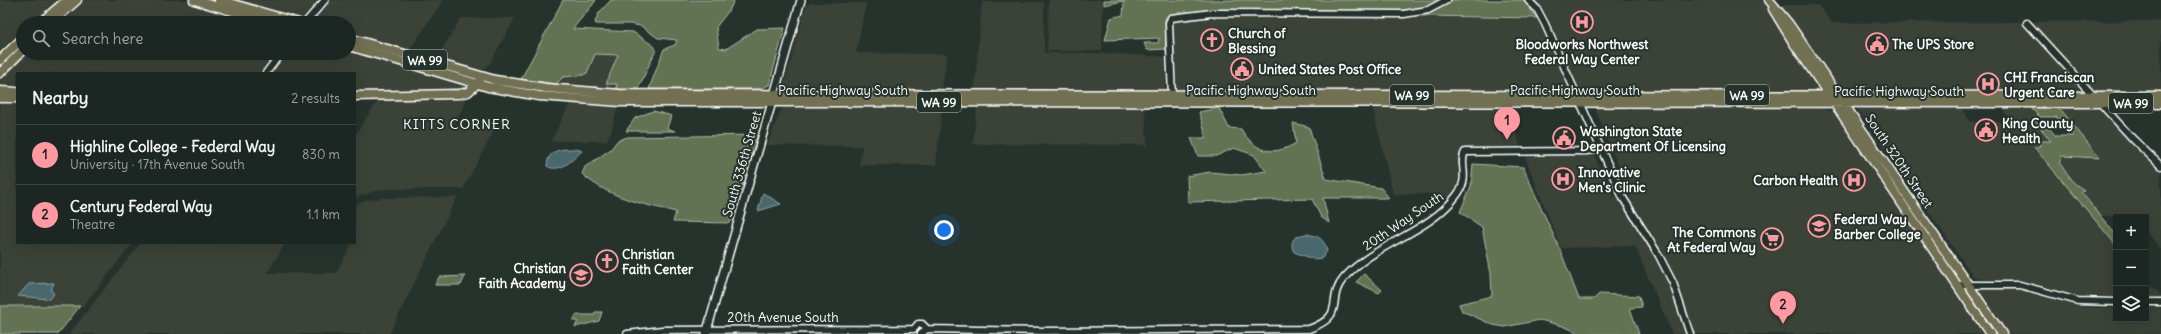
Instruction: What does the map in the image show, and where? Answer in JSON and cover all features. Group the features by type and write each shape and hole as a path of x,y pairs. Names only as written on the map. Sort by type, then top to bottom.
{"main road":[{"path":"48,16 67,0"},
{"path":"59,16 77,0"},
{"path":"194,0 249,16"},
{"path":"208,0 220,0 276,16"},
{"name":"South 336th Street","path":"706,332 801,0"},
{"name":"South 320th Street","path":"1770,2 1775,14 1828,95 1990,334"},
{"name":"South 320th Street","path":"1770,2 1780,12 1794,31 2002,334"},
{"path":"1775,14 1780,16 1788,27 1794,31"},
{"name":"Pacific Highway South","path":"356,40 484,77 529,86 581,92 671,94 773,99 951,102 1172,98"},
{"path":"0,60 16,45"},
{"name":"Pacific Highway South","path":"356,48 477,84 539,96 621,102 1008,94 1172,98 1581,102 2161,103"},
{"path":"0,73 16,57"},
{"path":"356,96 459,94 468,92 484,77"},
{"path":"0,91 16,92"},
{"path":"621,102 622,98 671,94"},
{"path":"951,102 956,98 1008,94"},
{"path":"991,101 1036,98 1040,95"},
{"path":"1662,102 1672,99 1720,98 1722,95"},
{"name":"Pacific Highway South","path":"1581,102 1722,95 2161,96"},
{"path":"1950,103 1950,99 2000,96"},
{"path":"0,98 16,98"},
{"path":"1894,192 1901,194 1912,210 1924,220"}],"street":[{"path":"311,16 325,0"},
{"path":"1172,98 1169,21 1173,18 1212,13 1410,14 1432,9 1446,0"},
{"path":"1528,0 1541,14 1581,102 1588,112 1602,146 1605,158 1627,205 1671,277 1690,334"},
{"path":"2027,23 2095,96 2132,139 2161,166"},
{"path":"267,72 276,60"},
{"path":"1588,151 1602,149"},
{"path":"1588,151 1605,158"},
{"name":"20th Way South","path":"1336,301 1340,284 1352,271 1438,214 1455,199 1464,181 1465,171 1462,157 1465,152 1588,151"},
{"path":"1957,285 2020,285 2078,301 2113,302"},
{"name":"20th Avenue South","path":"628,334 662,330 706,332 918,332 918,324 922,324 927,329 1301,331 1315,328 1327,321 1334,312 1336,301"},
{"path":"2149,302 2161,302"}],"shaded area":[{"path":"0,0 60,0 40,16 16,16 16,36 0,51"},
{"path":"81,0 187,0 242,16 63,16"},
{"path":"231,0 321,0 304,16 288,16"},
{"path":"330,0 443,0 409,51 356,35 356,16 316,16"},
{"path":"1049,0 1103,0 1102,51 1047,51"},
{"path":"1535,0 1762,0 1823,92 1581,93 1546,16"},
{"path":"982,2 1044,2 1044,53 1099,53 1166,57 1165,89 1158,95 974,95"},
{"path":"810,3 866,3 856,53 947,54 942,90 789,89 784,86 806,6"},
{"path":"1779,5 1818,5 1832,23 2020,22 2080,87 2076,88 2078,90 2008,91 1842,89 1838,87"},
{"path":"1335,16 1537,18 1569,90 1177,90 1172,23 1175,21 1203,17"},
{"path":"461,18 515,18 490,63 484,69 473,69 437,58"},
{"path":"2161,21 2161,93 2102,92 2099,90 2093,90 2030,22"},
{"path":"356,45 480,80 467,91 356,96 356,72 267,72 276,60 356,60"},
{"path":"595,54 619,55 606,83 617,84 616,89 556,84 563,77 583,75"},
{"path":"17,60 272,60 263,72 16,72 16,88 0,88 0,77"},
{"path":"0,99 16,99 16,244 132,244 83,306 0,306"},
{"path":"379,99 467,100 452,127 496,127 463,189 385,189 356,198 356,134"},
{"path":"570,103 618,105 611,132 606,141 551,141"},
{"path":"1502,104 1514,127 1522,151 1465,152 1465,171 1453,202 1439,194 1393,194 1372,105"},
{"path":"1145,105 1147,145 973,144 977,106"},
{"path":"839,106 942,107 936,165 859,165 862,146 767,145 781,110 784,108"},
{"name":"The Commons At Federal Way","path":"1594,106 1819,106 1834,113 1983,334 1672,334 1635,246 1561,248 1524,154 1594,155 1614,198 1631,198"},
{"path":"2030,106 2040,117 2034,117 2034,120 2052,141 2039,142 2040,146 2035,147 2113,241 2113,297 2077,296 2020,280 1980,279 1974,277 1858,110 1863,107 1960,107 1971,122 2013,122 2001,107"},
{"path":"2092,106 2103,112 2161,173 2161,249 2149,235 2149,214 2113,214 2113,216 2100,216 2080,192 2083,191 2071,180 2060,163 2060,156 2100,157 2062,111 2053,107"},
{"path":"457,197 389,334 69,334 140,244 285,244 267,273 336,273 351,244 356,244 356,205 366,200 384,198"},
{"path":"2149,284 2161,295 2161,297 2149,297"},
{"path":"1974,288 2022,288 2082,307 2113,308 2113,322 2149,322 2149,308 2161,308 2161,334 2006,334"}],"green space":[{"path":"563,0 596,0 573,29 633,32 654,46 656,50 638,89 616,89 617,84 606,84 618,55 595,54 587,73 583,75 563,77 556,84 521,79"},
{"path":"611,0 734,0 730,9 716,27 719,48 726,49 757,29 785,28 769,85 760,89 649,89 664,49 675,45 677,40 658,38 641,26 630,24 596,24 595,22 599,13"},
{"path":"1104,0 1523,0 1537,18 1203,12 1166,17 1166,49 1147,50 1144,43 1158,43 1159,38 1105,40 1111,18 1123,15 1124,1 1104,5"},
{"path":"2053,106 2062,111 2100,158 2061,156 2062,159 2059,162 2071,180 2084,191 2081,192 2113,231 2113,241 2034,147 2040,146 2039,141 2051,141 2034,120 2034,117 2044,128 2049,128 2056,136 2074,136 2056,117 2040,117 2030,107"},
{"path":"1219,108 1229,128 1241,129 1252,143 1265,150 1280,150 1296,143 1293,123 1309,127 1326,179 1381,188 1389,198 1323,198 1329,223 1321,217 1312,199 1188,202 1187,176 1210,172 1242,175 1266,171 1254,155 1234,148 1216,156 1198,156 1191,138 1205,138 1205,132 1199,112"},
{"path":"653,111 671,116 667,128 675,131 626,131 635,118"},
{"path":"758,135 730,223 673,222 676,212 627,199 603,189 582,174 585,167 611,149 617,141 627,137"},
{"path":"1473,164 1523,167 1561,252 1579,299 1594,299 1599,294 1639,296 1642,307 1630,308 1639,334 1581,334 1563,326 1540,320 1505,327 1493,325 1462,311 1459,304 1492,296 1491,274 1482,227 1460,212 1471,186"},
{"path":"1364,274 1382,290 1379,293 1356,282"},
{"path":"465,276 461,285 435,285 439,277"},
{"path":"0,306 80,306 58,334 0,334"},
{"path":"595,312 602,312 599,321 575,327 578,321 573,321 576,315 594,315"}],"water":[{"path":"567,149 577,149 582,151 561,167 552,168 547,166 548,160 553,153"},
{"path":"763,193 781,204 758,211"},
{"path":"1307,234 1318,237 1325,244 1327,251 1322,258 1313,259 1294,252 1292,244 1294,239"},
{"path":"54,283 51,290 54,294 49,299 18,296 29,284"}],"place":[{"name":"Bloodworks Northwest Federal Way Center","path":"1582,22"},
{"name":"Church of Blessing","path":"1212,40"},
{"name":"The UPS Store","path":"1877,44"},
{"name":"United States Post Office","path":"1242,69"},
{"name":"CHI Franciscan Urgent Care","path":"1988,84"},
{"name":"King County Health","path":"1986,130"},
{"name":"Washington State Department Of Licensing","path":"1564,138"},
{"name":"Highline College - Federal Way","path":"1507,140"},
{"name":"Innovative Men's Clinic","path":"1563,179"},
{"name":"Carbon Health","path":"1854,180"},
{"name":"Federal Way Barber College","path":"1819,226"},
{"name":"The Commons At Federal Way","path":"1772,239"},
{"name":"Christian Faith Center","path":"607,261"},
{"name":"Christian Faith Academy","path":"581,275"},
{"name":"Century Federal Way","path":"1783,324"}],"district":[{"name":"KITTS CORNER","path":"457,124"}]}
